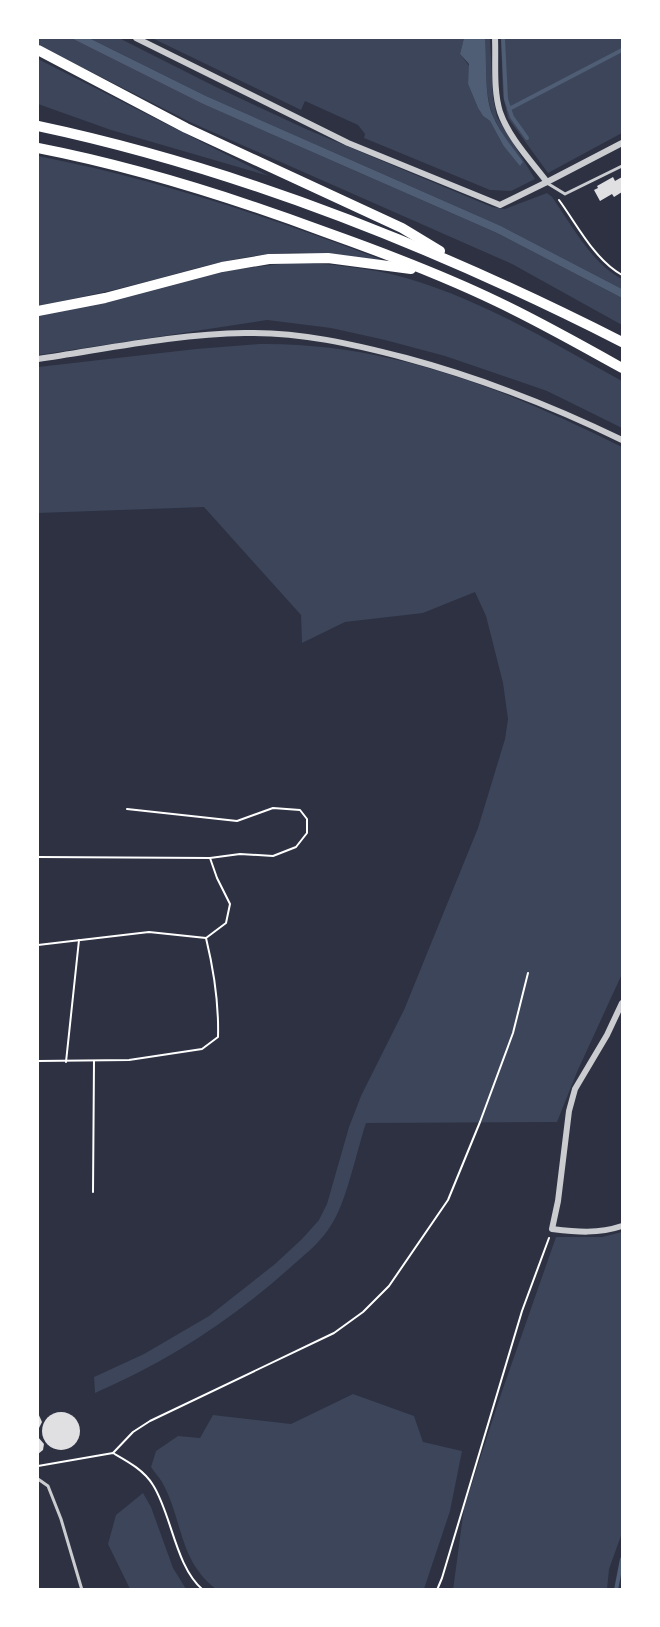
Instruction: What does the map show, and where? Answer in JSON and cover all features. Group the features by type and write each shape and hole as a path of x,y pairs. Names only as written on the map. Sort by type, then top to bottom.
{"highway":[{"path":"38,50 186,128 402,228 474,272"},
{"path":"38,126 155,155 269,190 370,228 474,272 622,342"},
{"path":"38,148 147,173 255,207 428,271 530,318 622,368"},
{"path":"38,312 105,298 202,271 269,259 328,258 428,271"}],"street":[{"path":"136,38 348,142 500,205 622,143"},
{"path":"495,38 500,112 507,127 547,183"},
{"path":"38,359 168,339 220,334 268,333 321,339 391,354 482,380 571,415 622,440"},
{"path":"622,1003 607,1035 575,1089 569,1111 558,1201 552,1229 582,1233 622,1226"}],"lane":[{"path":"547,183 565,194 622,166"},
{"path":"38,1479 48,1486 82,1590"}],"path":[{"path":"547,183 600,257 610,268 622,275"},
{"path":"38,857 210,858 240,854 273,856 296,847 307,833 308,819 300,810 273,808 237,821 127,809"},
{"path":"38,945 149,932 206,938 226,923 230,904 210,858"},
{"path":"38,1061 129,1060 202,1049 218,1037 219,1014 216,977 206,938"},
{"path":"66,1062 79,940"},
{"path":"38,1466 113,1453 133,1432 150,1421 334,1333 363,1312 389,1286 448,1200 513,1033 528,973"},
{"path":"93,1192 94,1061"},
{"path":"437,1590 522,1311 552,1229"},
{"path":"113,1453 135,1466 153,1484 191,1577 203,1590"}],"shaded area":[{"path":"38,38 71,38 203,104 497,233 622,298 622,325 512,264 192,123 38,45"},
{"path":"71,38 89,38 206,96 501,226 622,289 622,298 497,233 203,104"},
{"path":"89,38 119,38 306,129 492,207 505,209 547,193 592,253 611,272 622,279 622,289 501,226 206,96"},
{"path":"152,38 464,38 460,54 470,67 468,84 478,108 490,121 503,145 501,131 492,115 487,92 485,38 490,38 493,98 497,117 535,179 511,191 490,190 364,138 365,134 358,125 305,101 301,110"},
{"path":"464,38 485,38 489,106 498,127 523,162 520,166 503,145 490,121 478,108 468,84 469,64 460,54"},
{"path":"501,38 622,38 622,133 548,173 508,118 503,96"},
{"path":"38,59 269,176 111,130 38,104"},
{"path":"38,156 127,176 214,201 385,261 323,254 266,254 212,264 38,306"},
{"path":"296,262 368,269 391,274 451,294 510,320 622,381 622,428 547,391 445,356 331,328 267,320 38,355 38,316 231,270"},
{"path":"259,344 354,351 446,373 536,407 622,447 622,974 557,1122 366,1123 338,1212 325,1234 315,1245 224,1321 174,1353 95,1393 94,1377 144,1354 209,1316 275,1264 319,1220 327,1204 349,1127 361,1096 404,1010 478,828 505,739 508,719 503,683 486,616 475,592 423,613 345,622 302,643 301,615 204,507 38,513 38,367"},
{"path":"622,1232 622,1533 609,1569 607,1589 453,1590 464,1508 556,1237 602,1237"},
{"path":"353,1394 414,1416 423,1442 462,1451 450,1511 424,1589 216,1589 194,1565 169,1496 151,1467 156,1451 178,1436 200,1438 213,1415 291,1424"},
{"path":"143,1493 151,1507 173,1568 186,1589 130,1589 108,1544 116,1515"}],"building":[{"path":"613,177 615,181 622,177 622,192 614,197 612,194 600,201 594,190"},
{"path":"61,1412 74,1418 80,1431 74,1444 61,1450 48,1444 42,1431 48,1418"},
{"path":"38,1413 42,1422 38,1430"},
{"path":"38,1437 44,1444 43,1450 38,1454"}],"waterway":[{"path":"503,38 506,99 512,117 527,138"},
{"path":"509,109 622,50"},
{"path":"616,1590 622,1559"}]}
